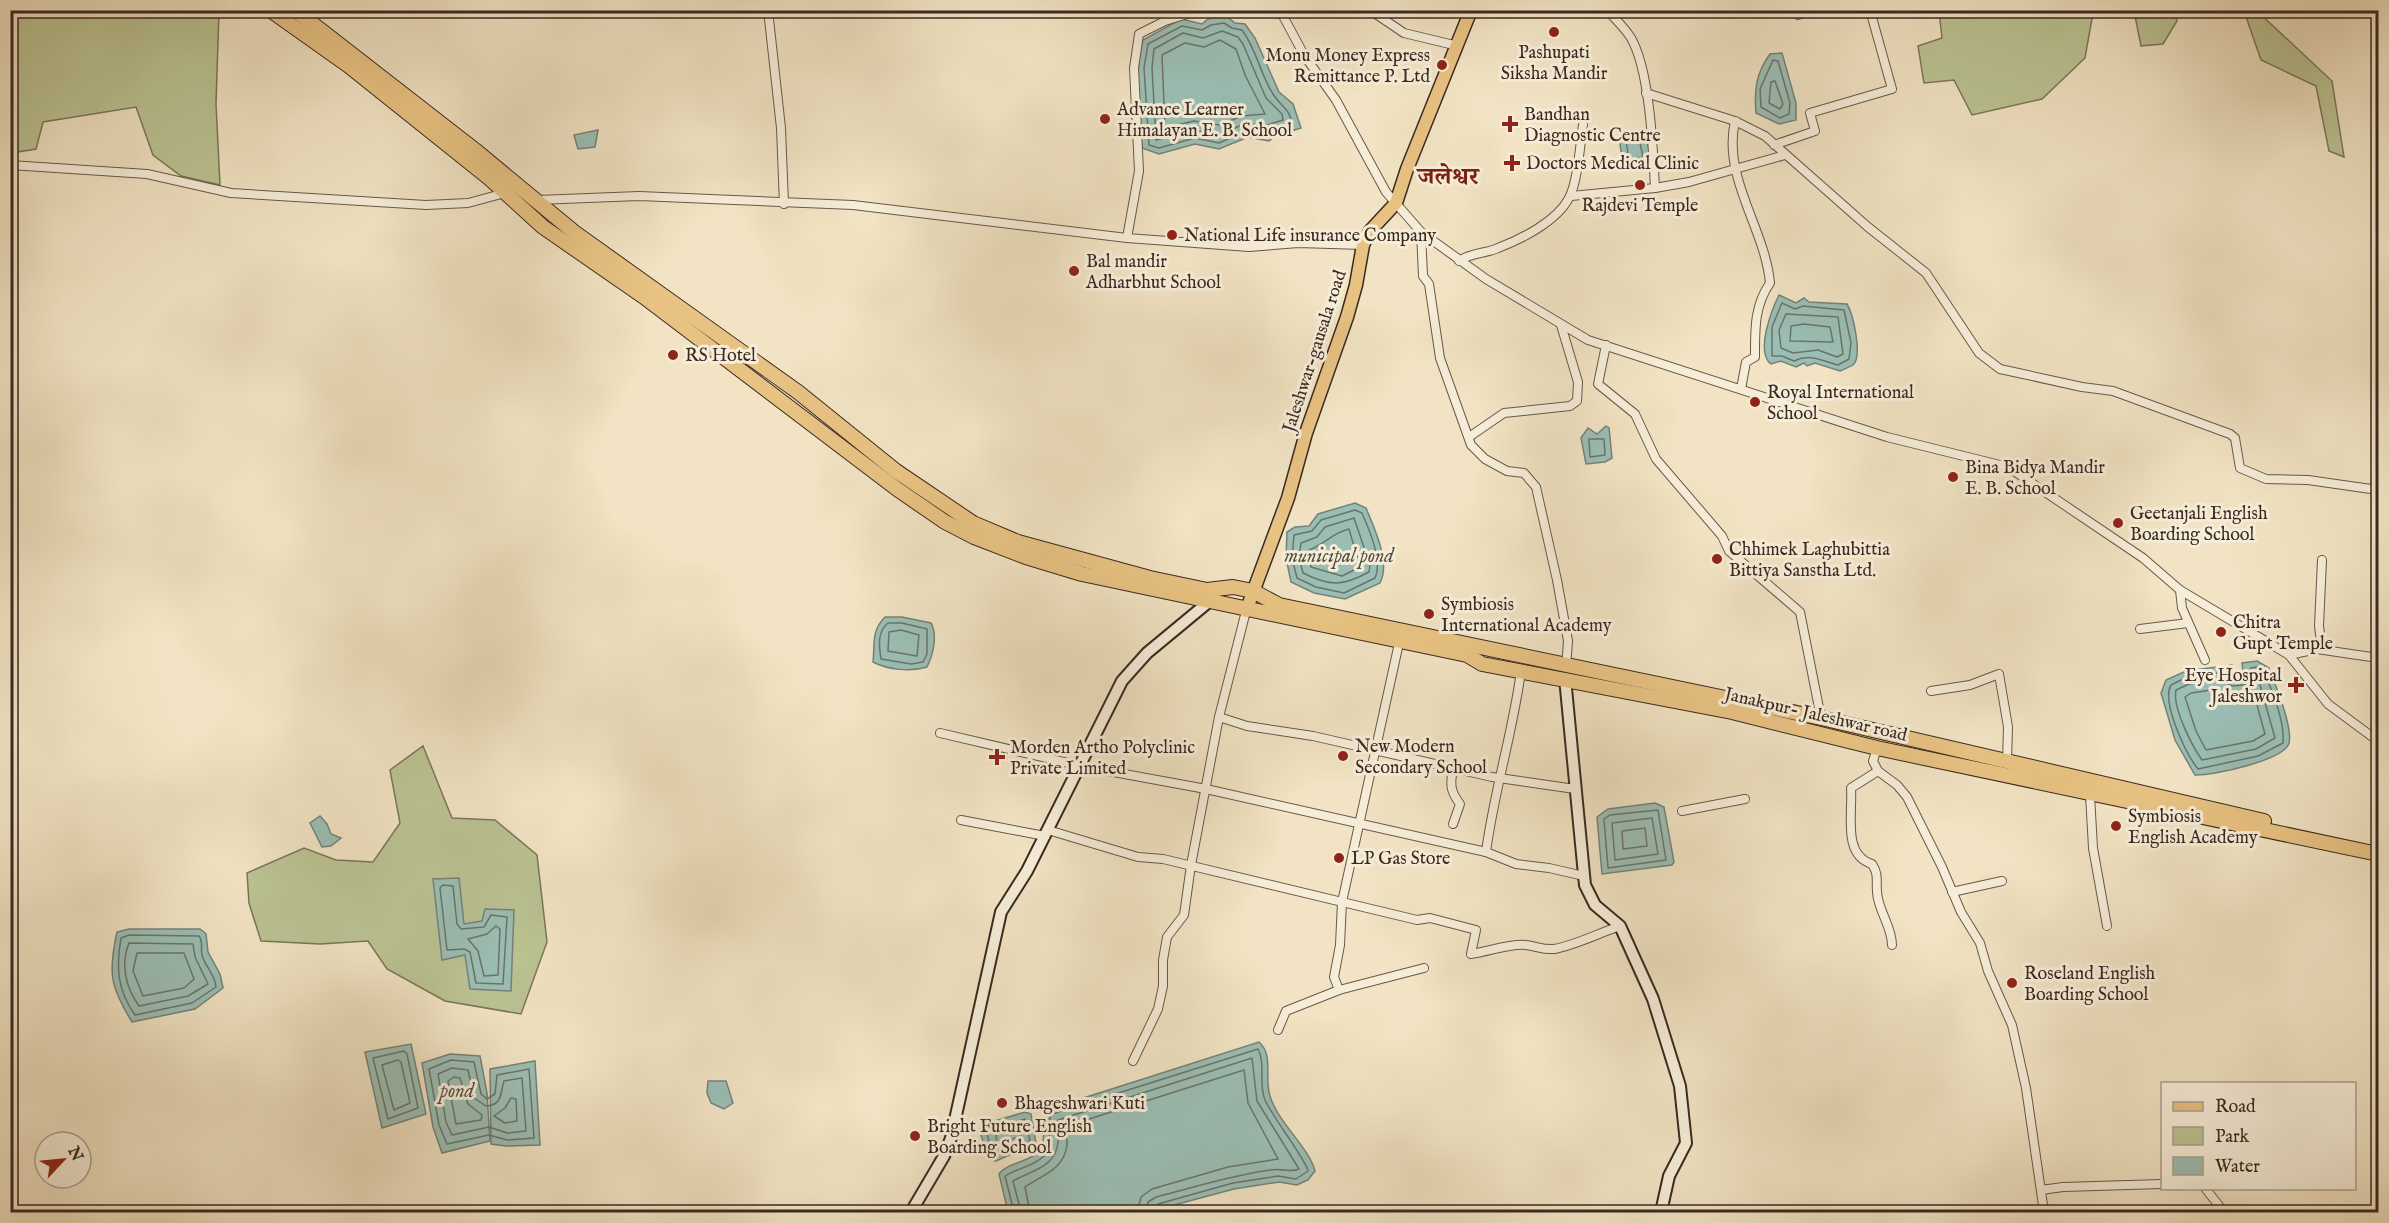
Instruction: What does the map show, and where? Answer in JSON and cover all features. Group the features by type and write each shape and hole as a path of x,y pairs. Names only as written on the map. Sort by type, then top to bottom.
{"highway":[{"name":"Janakpur- Jaleshwar road","path":"270,10 350,66 543,227 644,297 897,489 945,522 974,537 1026,557 1082,574 1211,600 1246,611 1467,655 1482,664 1521,670 1565,672 1877,748 2090,795 2378,854"},
{"path":"295,11 536,200 552,208 574,232 798,392 896,471 973,523 1018,542 1150,578 1207,590 1233,587 1253,591 1278,605 1565,672 1821,718 2363,843 2378,854"}],"main road":[{"name":"Jaleshwar-gausala road","path":"1246,611 1288,498 1306,434 1347,317 1363,246 1370,231 1396,203 1407,169 1471,10"},
{"path":"911,1212 945,1156 951,1138 1001,912 1047,833 1122,681 1147,653 1211,600"},
{"path":"1565,672 1585,885 1595,905 1620,926 1653,999 1680,1086 1686,1143 1670,1176 1661,1212"}],"street":[{"path":"768,10 781,128 784,204"},
{"path":"1127,238 1139,171 1134,68 1139,34 1165,21 1200,10"},
{"path":"1250,10 1285,12 1304,55 1336,100 1386,192 1422,232 1459,261 1588,340 1887,437 2008,467 2143,558 2180,590 2289,655 2328,704 2379,741"},
{"path":"1370,10 1404,33 1458,46"},
{"path":"1607,10 1630,35 1638,51 1646,93 1655,188"},
{"path":"1792,10 1798,15 1816,10"},
{"path":"1774,145 1815,131 1810,113 1892,89 1870,10"},
{"path":"1646,93 1735,122 1765,136 1926,273 1979,353 2000,369 2082,387 2113,391 2230,434 2235,438 2240,468 2266,479 2308,480 2379,490"},
{"path":"1735,122 1731,139 1736,169 1744,201 1768,266 1770,283 1760,297 1755,320 1755,357 1746,362 1741,389"},
{"path":"1459,261 1471,253 1496,249 1529,233 1561,209 1570,196 1583,124"},
{"path":"1570,196 1655,188 1689,182 1785,154"},
{"path":"10,165 147,174 231,193 407,204 468,203 505,193"},
{"path":"543,227 552,208 639,196 784,204 853,205 1127,238 1249,247 1298,243 1363,246"},
{"path":"526,212 536,200"},
{"path":"1422,232 1423,276 1429,284 1440,358 1471,445 1485,459 1508,471 1524,473 1536,487 1567,632 1565,672"},
{"path":"1469,437 1504,413 1570,406 1577,401 1578,382 1562,325"},
{"path":"1606,345 1598,384 1635,414 1656,459 1722,536 1729,551 1800,612 1821,718"},
{"path":"2322,560 2319,626 2322,650"},
{"path":"2180,590 2182,608 2205,660"},
{"path":"1133,1061 1158,1010 1164,986 1163,960 1167,937 1184,915 1191,865 1220,717 1246,611"},
{"path":"2140,628 2188,623"},
{"path":"1339,990 1334,977 1340,945 1342,902 1399,643"},
{"path":"2289,655 2322,650 2379,658"},
{"path":"1486,852 1521,670"},
{"path":"1931,691 1970,685 1999,674 2008,727 2007,761"},
{"path":"1220,717 1247,726 1376,749 1453,769 1575,789"},
{"path":"940,733 1081,766 1206,789 1486,852 1516,864 1584,876"},
{"path":"1877,748 1873,761 1878,771 1898,785 1907,797 1952,892 1980,943 1988,971 2012,1025 2026,1088 2044,1212"},
{"path":"1453,769 1450,784 1453,795 1460,804 1454,824"},
{"path":"1878,771 1851,788 1853,844 1855,854 1863,861 1872,864 1879,874 1877,893 1892,937 1892,945"},
{"path":"2090,795 2092,848 2107,926"},
{"path":"1682,811 1745,799"},
{"path":"961,820 1047,833 1138,857 1191,865 1417,920 1430,918 1476,930 1471,954 1501,950 1508,945 1528,944 1538,949 1554,949 1620,926"},
{"path":"1952,892 2002,881"},
{"path":"1278,1030 1286,1011 1339,990 1424,968"},
{"path":"2041,1190 2063,1186 2161,1184"},
{"path":"2207,1190 2224,1212"}],"green space":[{"path":"11,10 219,11 216,104 220,185 181,176 153,155 136,107 43,122 36,149 11,153"},
{"path":"1939,10 2105,11 2093,13 2085,58 2042,99 1972,115 1954,80 1924,83 1918,46 1942,38"},
{"path":"2134,11 2174,11 2177,21 2163,44 2141,46"},
{"path":"2244,11 2257,11 2332,81 2344,157 2329,151 2316,86 2261,60"},
{"path":"423,746 452,818 495,820 537,855 547,942 521,1014 445,1001 387,969 368,941 320,944 261,941 249,903 247,873 304,848 336,860 373,862 400,823 390,770"}],"water":[{"path":"1226,16 1235,23 1245,24 1255,38 1279,92 1293,104 1301,128 1275,136 1269,141 1248,137 1219,149 1195,144 1159,154 1142,148 1138,78 1143,40 1181,19 1202,24 1208,19"},
{"path":"1782,53 1796,103 1796,120 1779,124 1756,113 1755,97 1757,82 1765,61 1770,54"},
{"path":"598,130 595,147 578,149 574,135"},
{"path":"1644,130 1651,156 1647,162 1629,168 1623,164 1619,138 1623,131"},
{"path":"1779,295 1796,303 1804,298 1809,302 1847,304 1852,316 1857,344 1856,360 1853,365 1840,371 1815,363 1807,366 1804,363 1796,367 1781,361 1771,364 1766,358 1766,330"},
{"path":"1606,426 1609,428 1612,458 1605,462 1586,464 1581,438 1588,428 1597,434"},
{"name":"municipal pond","path":"1355,503 1366,508 1377,535 1384,565 1380,583 1345,599 1314,593 1291,582 1286,558 1287,532 1295,527 1309,526 1318,514"},
{"path":"885,617 902,617 931,623 934,645 927,667 900,669 873,662 876,633"},
{"path":"2257,661 2269,668 2286,716 2289,743 2285,749 2262,761 2231,770 2195,775 2175,740 2161,693 2166,680 2186,671 2232,665 2234,673 2243,672 2242,663"},
{"path":"1655,803 1664,807 1674,862 1672,865 1602,874 1597,817 1608,809"},
{"path":"320,816 327,824 331,834 341,838 331,846 322,847 310,823"},
{"path":"459,878 464,924 482,921 485,909 514,910 511,991 470,989 465,955 442,960 433,879"},
{"path":"129,929 200,929 206,934 208,952 220,974 223,988 195,1009 132,1022 115,989 112,969 117,932"},
{"path":"1259,1042 1266,1054 1268,1089 1274,1106 1312,1162 1315,1171 1308,1180 1297,1185 1279,1182 1234,1189 1148,1212 1008,1212 999,1174 1007,1167 1032,1157 1043,1149 1044,1115 1049,1109"},
{"path":"411,1044 426,1114 382,1128 365,1052"},
{"name":"pond","path":"450,1054 480,1056 487,1093 490,1141 442,1153 433,1127 422,1063"},
{"name":"pond","path":"535,1061 540,1145 491,1144 490,1069"},
{"path":"708,1081 726,1081 733,1103 724,1109 711,1103 707,1093"},
{"path":"1025,1112 1031,1114 1036,1143 996,1161 990,1160 979,1130 985,1124"}],"place":[{"name":"Pashupati Siksha Mandir","path":"1554,32"},
{"name":"Monu Money Express Remittance P. Ltd","path":"1442,65"},
{"name":"Advance Learner Himalayan E. B. School","path":"1105,119"},
{"name":"Bandhan Diagnostic Centre","path":"1510,124"},
{"name":"Doctors Medical Clinic","path":"1512,163"},
{"name":"Rajdevi Temple","path":"1640,185"},
{"name":"National Life insurance Company","path":"1172,235"},
{"name":"Bal mandir Adharbhut School","path":"1074,271"},
{"name":"RS Hotel","path":"673,355"},
{"name":"Royal International School","path":"1755,402"},
{"name":"Bina Bidya Mandir E. B. School","path":"1953,477"},
{"name":"Geetanjali English Boarding School","path":"2118,523"},
{"name":"Chhimek Laghubittia Bittiya Sanstha Ltd.","path":"1717,559"},
{"name":"Symbiosis International Academy","path":"1429,614"},
{"name":"Chitra Gupt Temple","path":"2221,632"},
{"name":"Eye Hospital Jaleshwor","path":"2296,685"},
{"name":"New Modern Secondary School","path":"1343,756"},
{"name":"Morden Artho Polyclinic Private Limited","path":"997,757"},
{"name":"Symbiosis English Academy","path":"2116,826"},
{"name":"LP Gas Store","path":"1339,858"},
{"name":"Roseland English Boarding School","path":"2012,983"},
{"name":"Bhageshwari Kuti","path":"1002,1103"},
{"name":"Bright Future English Boarding School","path":"915,1136"}],"district":[{"name":"जलेश्वर","path":"1448,176"}]}
